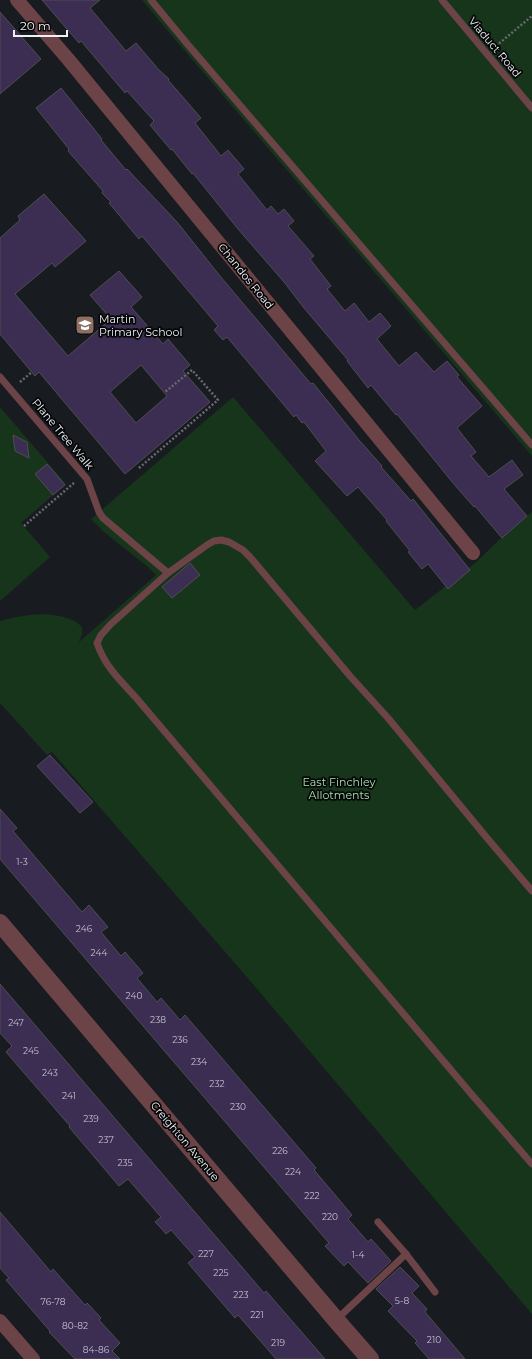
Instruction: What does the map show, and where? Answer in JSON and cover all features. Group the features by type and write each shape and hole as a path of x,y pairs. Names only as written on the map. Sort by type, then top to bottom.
{"street":[{"name":"Chandos Road","path":"17,0 78,72 473,553"},
{"name":"Creighton Avenue","path":"0,923 370,1359"},
{"path":"0,1321 32,1359"}],"lane":[{"path":"151,0 188,46 532,445"},
{"name":"Viaduct Road","path":"442,0 532,108"},
{"name":"Plane Tree Walk","path":"0,377 87,479 99,512 108,523 168,573"},
{"path":"532,891 388,718 350,676 244,550 229,542 221,540 214,541 190,556 168,573 111,624 101,635 97,643 102,656 110,669 532,1164"},
{"path":"378,1222 406,1254 435,1292"},
{"path":"336,1320 406,1254"}],"path":[{"path":"487,54 531,18"},
{"path":"139,468 218,400 192,370 165,392"},
{"path":"24,526 68,488"}],"green space":[{"path":"142,0 532,0 532,456 184,50"},
{"name":"East Finchley Allotments","path":"233,397 415,610 474,564 532,512 532,1314 252,983 52,752 47,755 0,703 0,621 36,614 63,617 76,622 81,627 82,635 79,642 156,575 104,532 91,519"},
{"path":"0,407 66,484 21,523 50,557 0,601"}],"building":[{"path":"42,0 100,0 90,8 126,51 136,43 159,70 169,79 168,80 201,118 195,123 221,156 228,150 244,169 238,174 267,210 271,206 278,214 284,209 294,221 288,226 314,256 310,259 331,286 327,289 345,311 354,303 369,322 380,313 391,326 377,339 399,366 416,352 434,372 447,361 459,375 457,377 482,406 457,428 476,452 471,456 489,477 512,460 523,475 504,489 527,516 502,538 453,483 397,414 396,415 371,385 368,388 347,361 348,360 284,282 238,229 193,173 192,174 150,125 154,121 127,91 125,93 81,41 79,43"},
{"path":"0,12 41,59 0,94"},
{"path":"61,88 126,170 127,169 177,222 220,276 311,384 313,383 382,466 381,467 411,501 413,499 470,570 448,589 428,564 422,569 408,552 410,551 386,521 387,520 358,487 347,496 315,461 326,451 304,422 302,423 296,415 294,417 227,337 223,340 214,330 218,326 142,236 139,239 109,203 111,202 102,193 103,191 68,151 69,149 36,108"},
{"path":"44,194 86,241 55,267 52,263 15,294 68,356 111,319 90,295 119,271 142,297 131,307 163,344 168,339 190,365 183,371 210,402 125,474 39,372 35,376 0,334 0,238 20,220 18,216","holes":["141,365 167,396 136,423 110,392"]},
{"path":"13,435 27,442 29,458 15,451"},
{"path":"47,464 65,485 53,495 35,474"},
{"path":"190,563 200,575 172,598 162,587"},
{"path":"50,755 93,802 80,813 37,766"},
{"path":"0,809 17,828 13,831 82,912 89,905 108,927 101,932 121,956 125,952 143,973 137,978 157,1002 161,998 180,1020 185,1015 316,1168 314,1170 352,1215 348,1219 368,1242 371,1239 391,1261 368,1283 348,1262 344,1266 325,1246 329,1243 0,859"},
{"path":"0,984 264,1293 266,1291 325,1359 276,1359 238,1315 235,1318 188,1263 195,1257 171,1230 166,1234 155,1222 161,1217 128,1179 119,1186 69,1127 70,1126 6,1052 12,1046 0,1033"},
{"path":"0,1212 51,1272 53,1269 85,1305 87,1303 101,1318 99,1320 120,1343 112,1351 120,1359 75,1359 49,1332 50,1331 6,1280 9,1278 0,1268"},
{"path":"400,1267 419,1286 412,1293 427,1309 425,1312 465,1359 429,1359 415,1343 417,1341 388,1311 393,1306 376,1289"}],"place":[{"name":"Martin Primary School","path":"85,325"}]}
